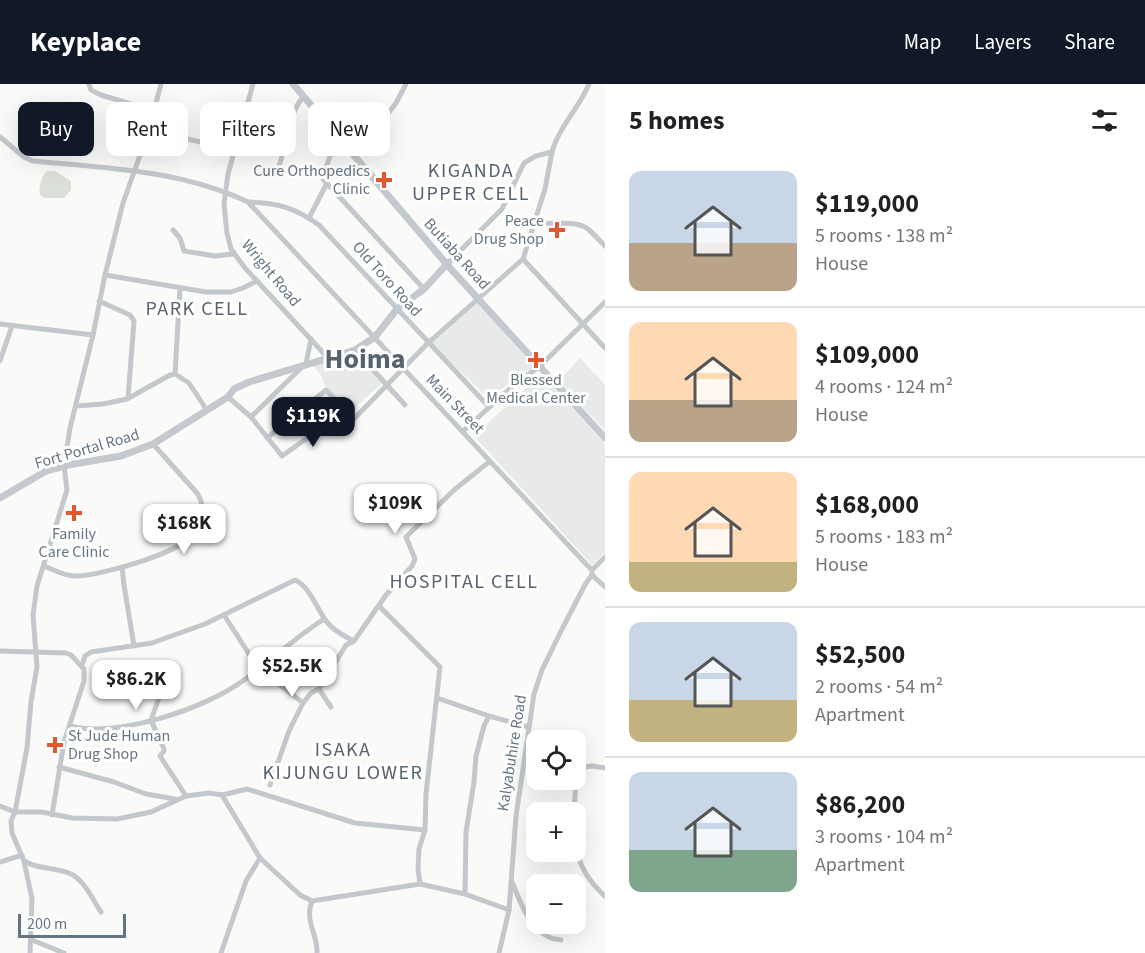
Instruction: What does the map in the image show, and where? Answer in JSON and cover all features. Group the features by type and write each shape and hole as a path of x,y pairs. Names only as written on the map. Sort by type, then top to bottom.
{"main road":[{"name":"Butiaba Road","path":"293,84 308,102"},
{"name":"Butiaba Road","path":"355,156 405,216 605,438"},
{"path":"375,337 397,309 424,289 447,263"},
{"name":"Fort Portal Road","path":"0,498 33,477 64,466 121,456 153,444 228,397 234,389 249,382 354,350 375,337"}],"street":[{"path":"89,84 89,88 100,95 124,102"},
{"path":"156,102 161,84"},
{"name":"Wright Road","path":"248,102 253,84"},
{"path":"390,111 406,84"},
{"path":"228,397 250,417 282,456 306,439 322,432 340,430 353,419 428,343 523,259 536,222 558,135 584,96 589,84"},
{"path":"278,169 298,102 303,97"},
{"name":"Main Street","path":"0,137 24,157 33,161 159,173 225,191 248,202 604,585"},
{"path":"447,263 502,209 524,162 552,152"},
{"path":"30,953 32,899 23,858 11,827 11,820 15,812 27,748 30,702 37,667 34,608 37,586 68,490 64,466 70,428 123,203 141,156"},
{"name":"Wright Road","path":"234,156 225,191 224,215 229,243 234,254 328,358"},
{"path":"330,156 323,176 327,183 424,289"},
{"path":"309,218 327,183"},
{"name":"Old Toro Road","path":"248,202 283,205 309,218 334,241 489,407"},
{"path":"536,222 581,226 588,229 605,246"},
{"path":"173,230 180,238 184,251 215,256 234,254"},
{"path":"523,259 605,348"},
{"path":"105,275 206,292 226,293 257,281"},
{"path":"176,374 180,288"},
{"path":"99,300 130,315 134,321 128,399"},
{"path":"463,431 540,366 605,302"},
{"path":"0,324 93,335"},
{"path":"0,361 12,326"},
{"path":"250,417 304,366 311,339"},
{"path":"354,350 405,405"},
{"path":"76,406 128,399 176,374"},
{"path":"176,374 189,383 206,409"},
{"path":"267,438 326,390 353,419"},
{"path":"44,566 67,575 77,576 109,572 155,556 196,533 204,514 204,508 197,493 153,444"},
{"path":"270,784 289,730 303,703 311,693 319,689 346,645 354,641 386,595 412,567 415,559 406,537 454,490 489,462"},
{"name":"Kalyabuhire Road","path":"499,953 509,910 516,816 534,694 542,670 575,603 592,572 605,557"},
{"path":"122,567 134,646"},
{"path":"82,666 85,656 91,652 152,643 224,615 295,580 302,585 324,619 342,635 354,641"},
{"path":"380,606 439,665 426,794 425,830 419,849 420,884"},
{"path":"224,615 258,668 303,703"},
{"path":"70,726 93,730 151,720 201,705 243,681 324,619"},
{"path":"0,651 66,653 82,666 85,674 64,742 52,815"},
{"path":"319,689 331,707"},
{"path":"159,698 151,720 164,748 160,756 186,796"},
{"path":"437,698 529,727"},
{"path":"465,894 466,832 476,756 489,716"},
{"path":"59,767 114,782 146,794 175,799"},
{"path":"586,767 605,768"},
{"path":"0,806 15,812 42,812 93,819 129,818 151,812 175,799 186,796 209,793 222,795 247,789 346,821 425,830"},
{"path":"222,795 260,858 300,895 312,901 420,884 465,894 509,910"},
{"path":"0,862 23,858 43,869 60,870 73,875 101,912"},
{"path":"221,953 243,889 260,858"},
{"path":"581,862 598,890 605,896"},
{"path":"511,881 522,906 535,926 548,937 561,940"},
{"path":"312,901 309,908 309,922 316,939 317,953"},
{"path":"32,940 64,953"}],"shaded area":[{"path":"47,171 55,171 71,181 71,190 64,198 44,198 40,195 39,189"},
{"path":"477,301 534,367 488,398 431,343"},
{"path":"351,351 382,383 350,412 325,386 321,375 311,363"},
{"path":"580,358 605,385 605,430 558,382"},
{"path":"541,374 605,444 605,552 592,565 474,436"}],"place":[{"name":"Cure Orthopedics Clinic","path":"384,180"},
{"name":"Peace Drug Shop","path":"557,230"},
{"name":"Blessed Medical Center","path":"536,360"},
{"name":"Family Care Clinic","path":"74,513"},
{"name":"St Jude Human Drug Shop","path":"55,745"}],"district":[{"name":"KIGANDA UPPER CELL","path":"471,182"},
{"name":"PARK CELL","path":"197,309"},
{"name":"Hoima","path":"365,359"},
{"name":"HOSPITAL CELL","path":"464,582"},
{"name":"ISAKA KIJUNGU LOWER","path":"343,762"}]}
